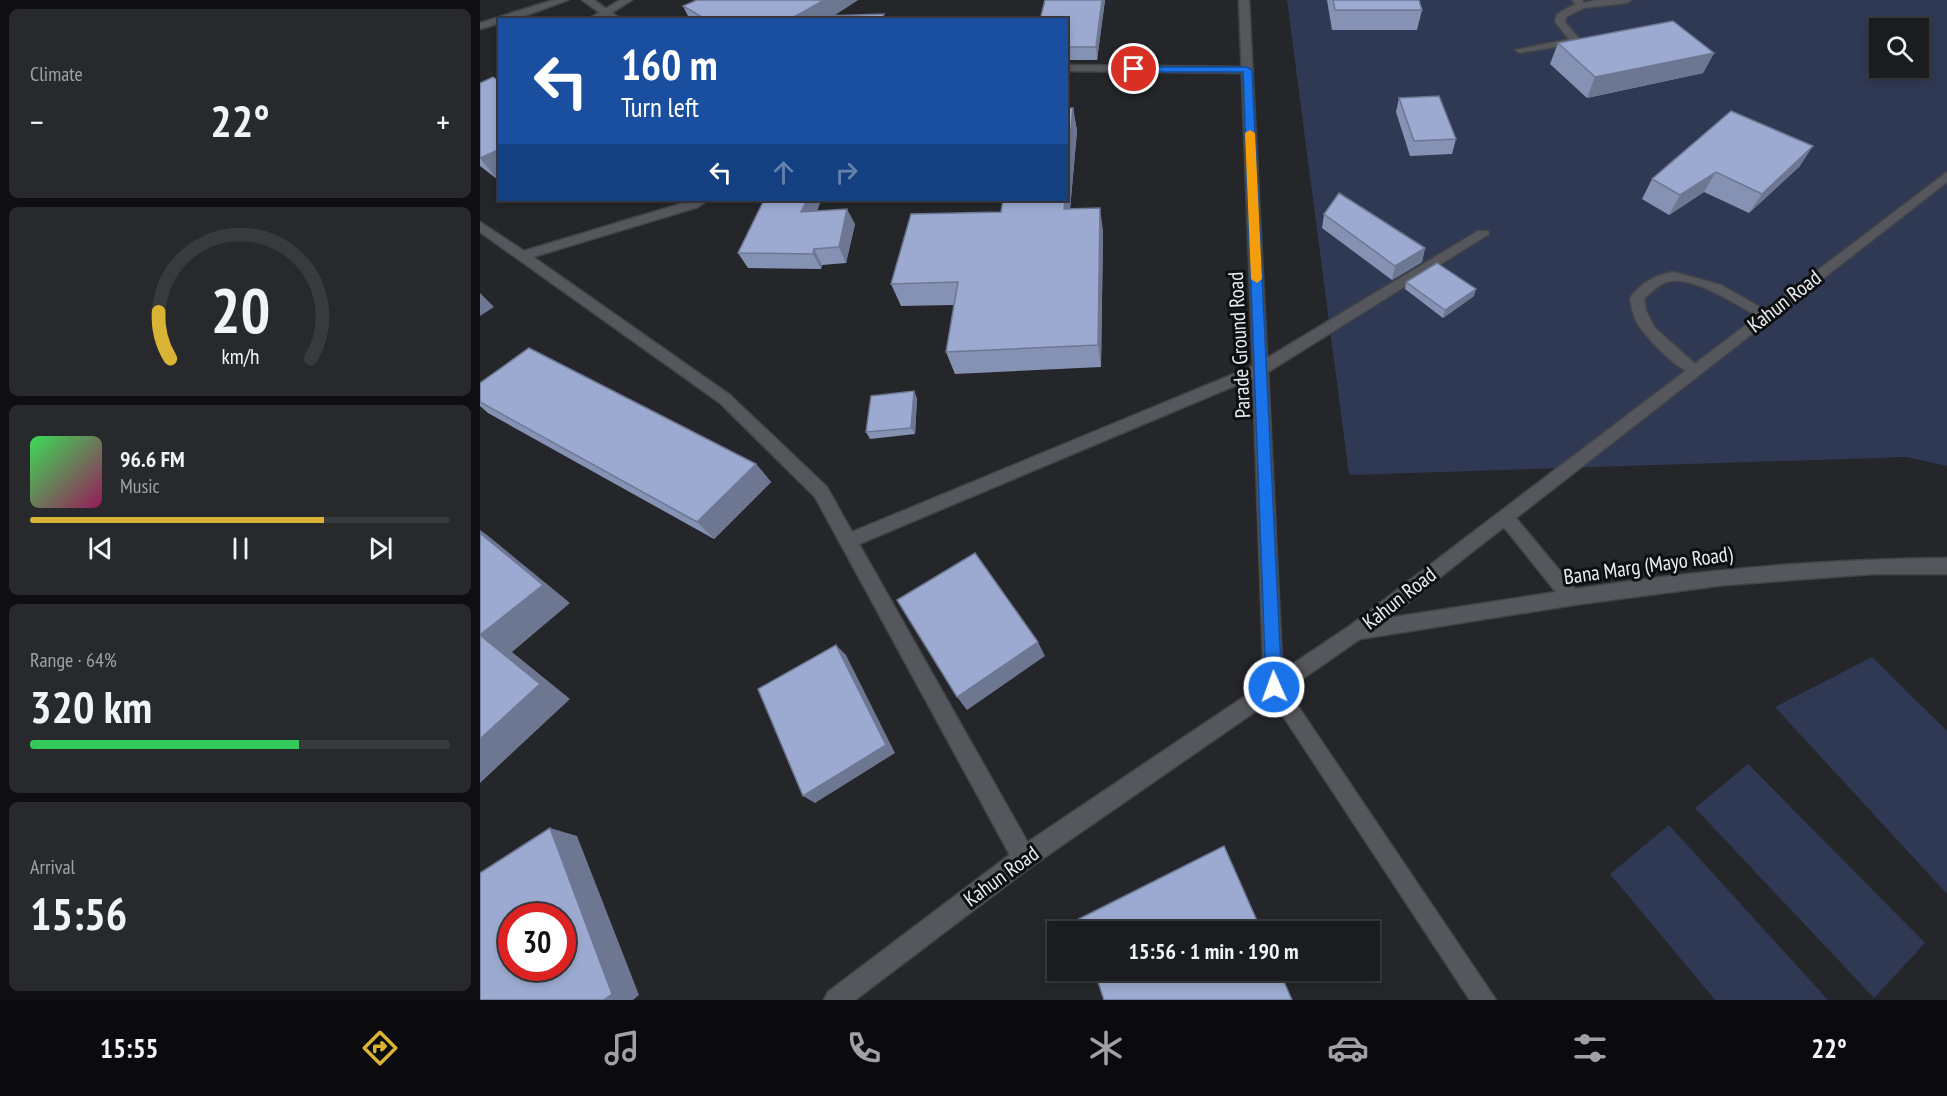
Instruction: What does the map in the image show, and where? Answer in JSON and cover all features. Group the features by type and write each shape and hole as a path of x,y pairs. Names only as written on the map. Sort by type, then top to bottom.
{"street":[{"path":"506,18 563,0"},
{"path":"587,0 614,18"},
{"path":"595,18 627,0"},
{"name":"Parade Ground Road","path":"1244,0 1274,687"},
{"path":"1520,50 1576,41 1560,22 1561,16 1566,11 1579,3 1627,0"},
{"path":"480,26 498,21"},
{"path":"1068,69 1247,70"},
{"name":"Kahun Road","path":"836,1000 1024,858 1358,631 1947,176"},
{"path":"522,256 700,201"},
{"path":"480,226 725,399 821,492 1024,858"},
{"path":"848,541 1261,369 1482,234"},
{"path":"1695,370 1644,326 1637,312 1637,298 1644,291 1663,278 1689,280 1716,289 1767,315"},
{"path":"1505,516 1572,598"},
{"name":"Bana Marg (Mayo Road)","path":"1358,631 1736,575 1868,564 1947,566"},
{"path":"1274,687 1484,1000"}],"shaded area":[{"path":"1287,0 1947,0 1947,466 1906,457 1349,475"},
{"path":"1872,657 1947,731 1947,894 1775,707"},
{"path":"1748,764 1925,943 1874,998 1695,808"},
{"path":"1669,825 1828,1000 1715,1000 1610,874"}],"building":[{"path":"697,0 824,0 792,18 704,18 683,6"},
{"path":"1045,0 1102,0 1096,47 1068,47 1068,18 1040,18"},
{"path":"1333,0 1419,0 1422,10 1335,10"},
{"path":"884,14 883,18 824,18 824,16"},
{"path":"1673,21 1714,53 1595,77 1558,43"},
{"path":"493,77 498,81 498,150 480,158 480,83"},
{"path":"1439,96 1456,139 1414,141 1399,98"},
{"path":"1068,108 1073,108 1068,158"},
{"path":"1731,111 1813,146 1762,194 1716,172 1680,195 1652,179"},
{"path":"1339,193 1425,248 1395,266 1324,214"},
{"path":"764,201 806,201 801,212 847,209 839,247 814,249 813,254 738,253"},
{"path":"1003,201 1065,201 1064,209 1100,208 1098,345 946,352 958,282 891,284 911,214 1001,212"},
{"path":"1437,263 1476,289 1445,310 1406,282"},
{"path":"529,348 756,464 697,522 480,402 480,383"},
{"path":"914,391 911,428 866,432 871,396"},
{"path":"480,533 543,585 480,635"},
{"path":"975,553 1038,642 957,697 897,600"},
{"path":"480,635 540,684 480,739"},
{"path":"836,645 886,745 803,796 758,689"},
{"path":"550,828 612,994 604,1000 480,1000 480,873"},
{"path":"1224,846 1257,921 1077,921"},
{"path":"1098,981 1284,981 1292,1000 1104,1000"}],"slow traffic":[{"path":"1250,133 1257,279"}],"route":[{"path":"1134,69 1247,70 1274,687"}]}
